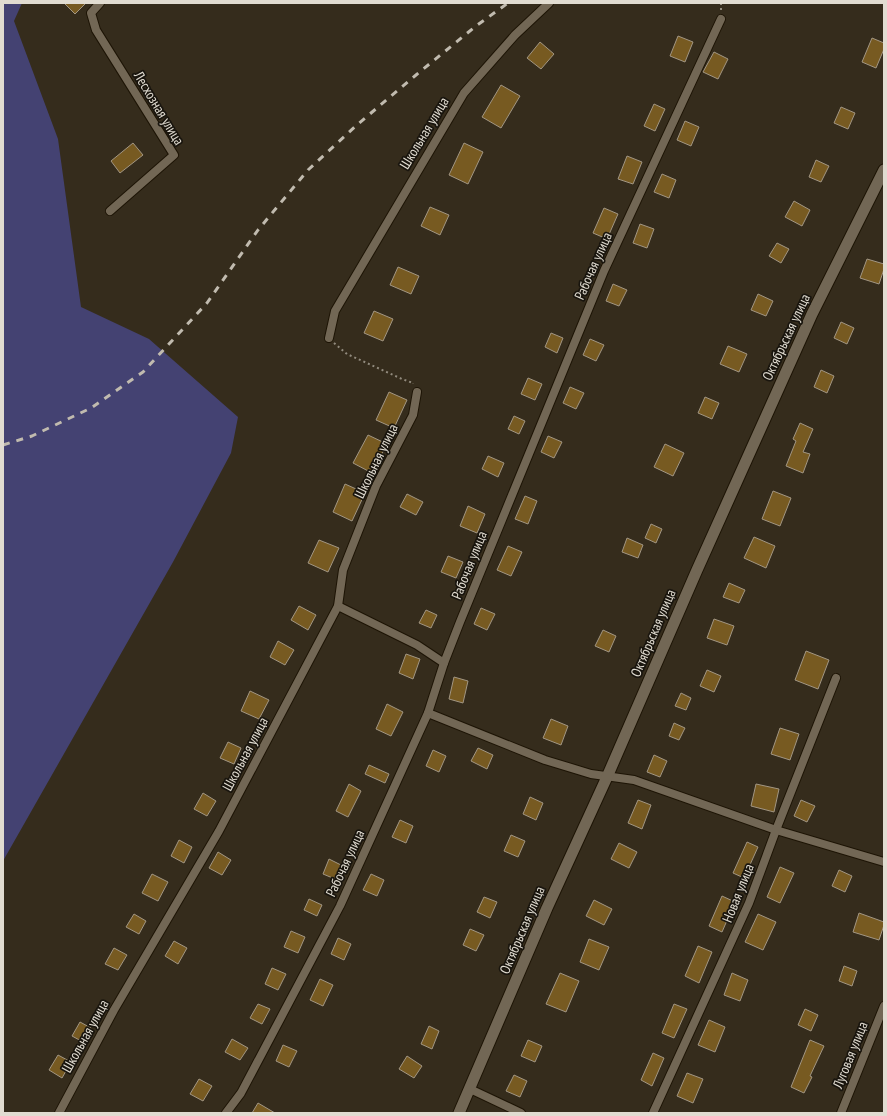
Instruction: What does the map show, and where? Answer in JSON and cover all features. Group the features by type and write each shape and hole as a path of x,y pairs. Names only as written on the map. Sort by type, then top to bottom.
{"street":[{"name":"Лесхозная улица","path":"100,3 91,14 96,30 174,155 110,211"},
{"name":"Школьная улица","path":"329,338 335,310 464,93 515,35 549,3"},
{"name":"Рабочая улица","path":"226,1113 241,1093 340,906 428,713 444,663 460,622 604,271 721,18"},
{"name":"Октябрьская улица","path":"459,1113 547,908 607,777 697,570 812,314 884,170"},
{"name":"Школьная улица","path":"59,1113 114,1010 219,831 338,606 343,570 376,486 413,415 417,392"},
{"path":"338,606 417,645 444,663"},
{"name":"Новая улица","path":"653,1113 749,903 836,678"},
{"path":"428,713 545,760 591,774 634,780 776,830 884,862"},
{"name":"Луговая улица","path":"841,1113 884,1006"},
{"path":"470,1089 521,1113"}],"path":[{"path":"329,338 347,354 413,383 417,392"}],"shaded area":[{"path":"3,3 22,3 14,21 58,139 81,307 149,339 238,417 231,453 173,562 3,861"}],"building":[{"path":"64,3 86,3 75,14"},
{"path":"678,36 693,42 685,62 670,56"},
{"path":"872,38 884,43 884,49 876,68 862,62"},
{"path":"540,42 554,54 541,69 527,58"},
{"path":"714,52 728,59 718,79 703,72"},
{"path":"501,85 520,96 501,128 482,117"},
{"path":"654,104 665,109 655,131 644,126"},
{"path":"841,107 855,113 848,129 834,123"},
{"path":"685,121 699,127 691,146 677,140"},
{"path":"133,143 143,155 120,173 111,161"},
{"path":"464,143 483,152 468,184 449,175"},
{"path":"627,156 642,162 633,184 618,179"},
{"path":"816,160 829,166 821,182 809,177"},
{"path":"662,174 676,180 669,198 654,192"},
{"path":"794,201 810,210 802,226 785,217"},
{"path":"430,207 449,215 440,235 421,226"},
{"path":"604,208 618,214 607,239 593,233"},
{"path":"640,224 654,229 647,248 633,243"},
{"path":"777,243 789,249 781,263 769,256"},
{"path":"867,259 884,264 884,269 879,284 860,278"},
{"path":"398,267 419,276 411,294 390,285"},
{"path":"613,284 627,290 619,306 606,301"},
{"path":"758,294 773,301 766,316 751,310"},
{"path":"374,311 393,319 383,341 364,333"},
{"path":"841,322 854,328 847,344 834,338"},
{"path":"551,333 563,338 557,353 545,347"},
{"path":"590,339 604,345 596,361 583,355"},
{"path":"728,346 747,354 739,372 720,364"},
{"path":"821,370 834,376 827,393 814,387"},
{"path":"528,378 542,384 535,400 521,394"},
{"path":"570,387 584,393 576,409 563,403"},
{"path":"389,392 407,400 394,428 376,420"},
{"path":"705,397 719,403 712,419 698,413"},
{"path":"514,416 525,421 519,434 508,429"},
{"path":"800,423 813,429 803,452 810,454 803,473 786,466 796,441 793,439"},
{"path":"368,435 387,444 372,473 353,463"},
{"path":"548,436 562,442 554,458 541,452"},
{"path":"665,444 684,453 673,476 654,467"},
{"path":"488,456 504,463 498,477 482,469"},
{"path":"345,484 365,493 352,521 333,512"},
{"path":"773,491 791,498 780,526 762,519"},
{"path":"407,494 423,502 416,515 400,507"},
{"path":"525,496 537,501 528,524 515,519"},
{"path":"468,506 485,514 477,533 460,526"},
{"path":"651,524 662,529 656,543 645,538"},
{"path":"754,537 775,546 766,568 744,558"},
{"path":"627,538 643,545 638,558 622,552"},
{"path":"319,540 339,548 328,572 308,563"},
{"path":"508,546 522,552 511,576 497,570"},
{"path":"448,556 463,562 456,578 441,572"},
{"path":"729,583 745,590 739,603 723,597"},
{"path":"299,606 316,615 308,630 291,620"},
{"path":"481,608 495,614 487,630 474,624"},
{"path":"426,610 437,615 431,628 419,623"},
{"path":"714,619 734,626 727,645 707,638"},
{"path":"603,630 616,636 609,652 595,646"},
{"path":"278,641 294,650 285,665 270,657"},
{"path":"806,651 829,660 818,689 795,680"},
{"path":"406,654 420,659 413,679 399,673"},
{"path":"707,670 721,676 714,692 700,686"},
{"path":"454,677 468,681 463,703 449,699"},
{"path":"250,691 269,700 259,719 241,711"},
{"path":"681,693 691,698 686,710 675,706"},
{"path":"387,704 403,712 391,736 376,729"},
{"path":"551,719 568,726 561,745 543,738"},
{"path":"674,723 685,728 679,740 669,736"},
{"path":"780,728 799,734 790,760 771,754"},
{"path":"228,742 241,748 234,764 220,758"},
{"path":"478,748 493,755 487,769 471,761"},
{"path":"433,750 446,756 439,772 426,766"},
{"path":"654,755 667,761 660,777 647,772"},
{"path":"369,765 389,774 385,783 365,774"},
{"path":"349,784 361,791 348,817 336,811"},
{"path":"756,784 779,789 774,812 751,806"},
{"path":"203,793 216,801 207,816 194,809"},
{"path":"530,797 543,803 536,820 523,814"},
{"path":"638,800 651,805 642,829 628,823"},
{"path":"801,800 815,806 807,822 794,816"},
{"path":"400,820 413,826 406,843 392,837"},
{"path":"511,835 525,841 518,857 504,851"},
{"path":"179,840 192,847 184,863 171,856"},
{"path":"747,842 758,847 744,878 733,873"},
{"path":"619,843 637,852 629,868 611,859"},
{"path":"218,852 231,860 222,875 209,868"},
{"path":"329,859 341,865 335,879 323,874"},
{"path":"780,867 794,873 780,903 767,897"},
{"path":"839,870 852,876 845,892 832,886"},
{"path":"152,874 168,882 158,901 142,893"},
{"path":"371,874 384,880 377,896 363,890"},
{"path":"722,896 735,902 722,932 709,926"},
{"path":"484,897 497,902 490,918 477,912"},
{"path":"309,899 322,905 317,916 304,910"},
{"path":"594,900 612,909 604,925 586,916"},
{"path":"859,913 884,922 879,940 853,932"},
{"path":"134,914 146,921 139,934 126,927"},
{"path":"758,914 776,922 763,950 745,942"},
{"path":"470,929 484,935 476,951 463,945"},
{"path":"291,931 305,937 298,953 284,947"},
{"path":"338,938 351,944 344,960 331,954"},
{"path":"589,939 609,947 599,970 580,962"},
{"path":"174,941 187,948 178,964 165,956"},
{"path":"698,946 712,952 699,983 685,976"},
{"path":"114,948 127,955 118,970 105,964"},
{"path":"844,966 857,971 852,986 839,981"},
{"path":"272,968 286,974 278,990 265,984"},
{"path":"560,973 579,981 566,1012 546,1004"},
{"path":"732,973 748,980 740,1001 724,995"},
{"path":"320,979 333,985 323,1006 310,1000"},
{"path":"258,1004 270,1009 262,1024 250,1018"},
{"path":"674,1004 687,1009 674,1038 662,1033"},
{"path":"805,1009 818,1015 811,1031 798,1025"},
{"path":"709,1020 725,1027 715,1052 698,1045"},
{"path":"80,1022 91,1028 83,1042 72,1036"},
{"path":"429,1026 439,1031 432,1049 421,1044"},
{"path":"232,1039 248,1048 240,1060 225,1052"},
{"path":"528,1040 542,1046 535,1062 521,1056"},
{"path":"810,1040 824,1046 804,1093 791,1087"},
{"path":"283,1045 297,1051 289,1067 276,1061"},
{"path":"653,1053 664,1058 652,1086 641,1080"},
{"path":"58,1055 71,1062 62,1078 49,1070"},
{"path":"407,1056 422,1066 414,1078 399,1069"},
{"path":"687,1073 703,1079 693,1103 677,1096"},
{"path":"514,1075 527,1081 520,1097 506,1091"},
{"path":"199,1079 212,1086 203,1101 190,1094"},
{"path":"258,1103 275,1113 252,1113"}],"railway":[{"path":"3,445 32,436 91,408 143,372 207,303 258,230 308,170 358,124 416,75 476,26 508,3"}]}
